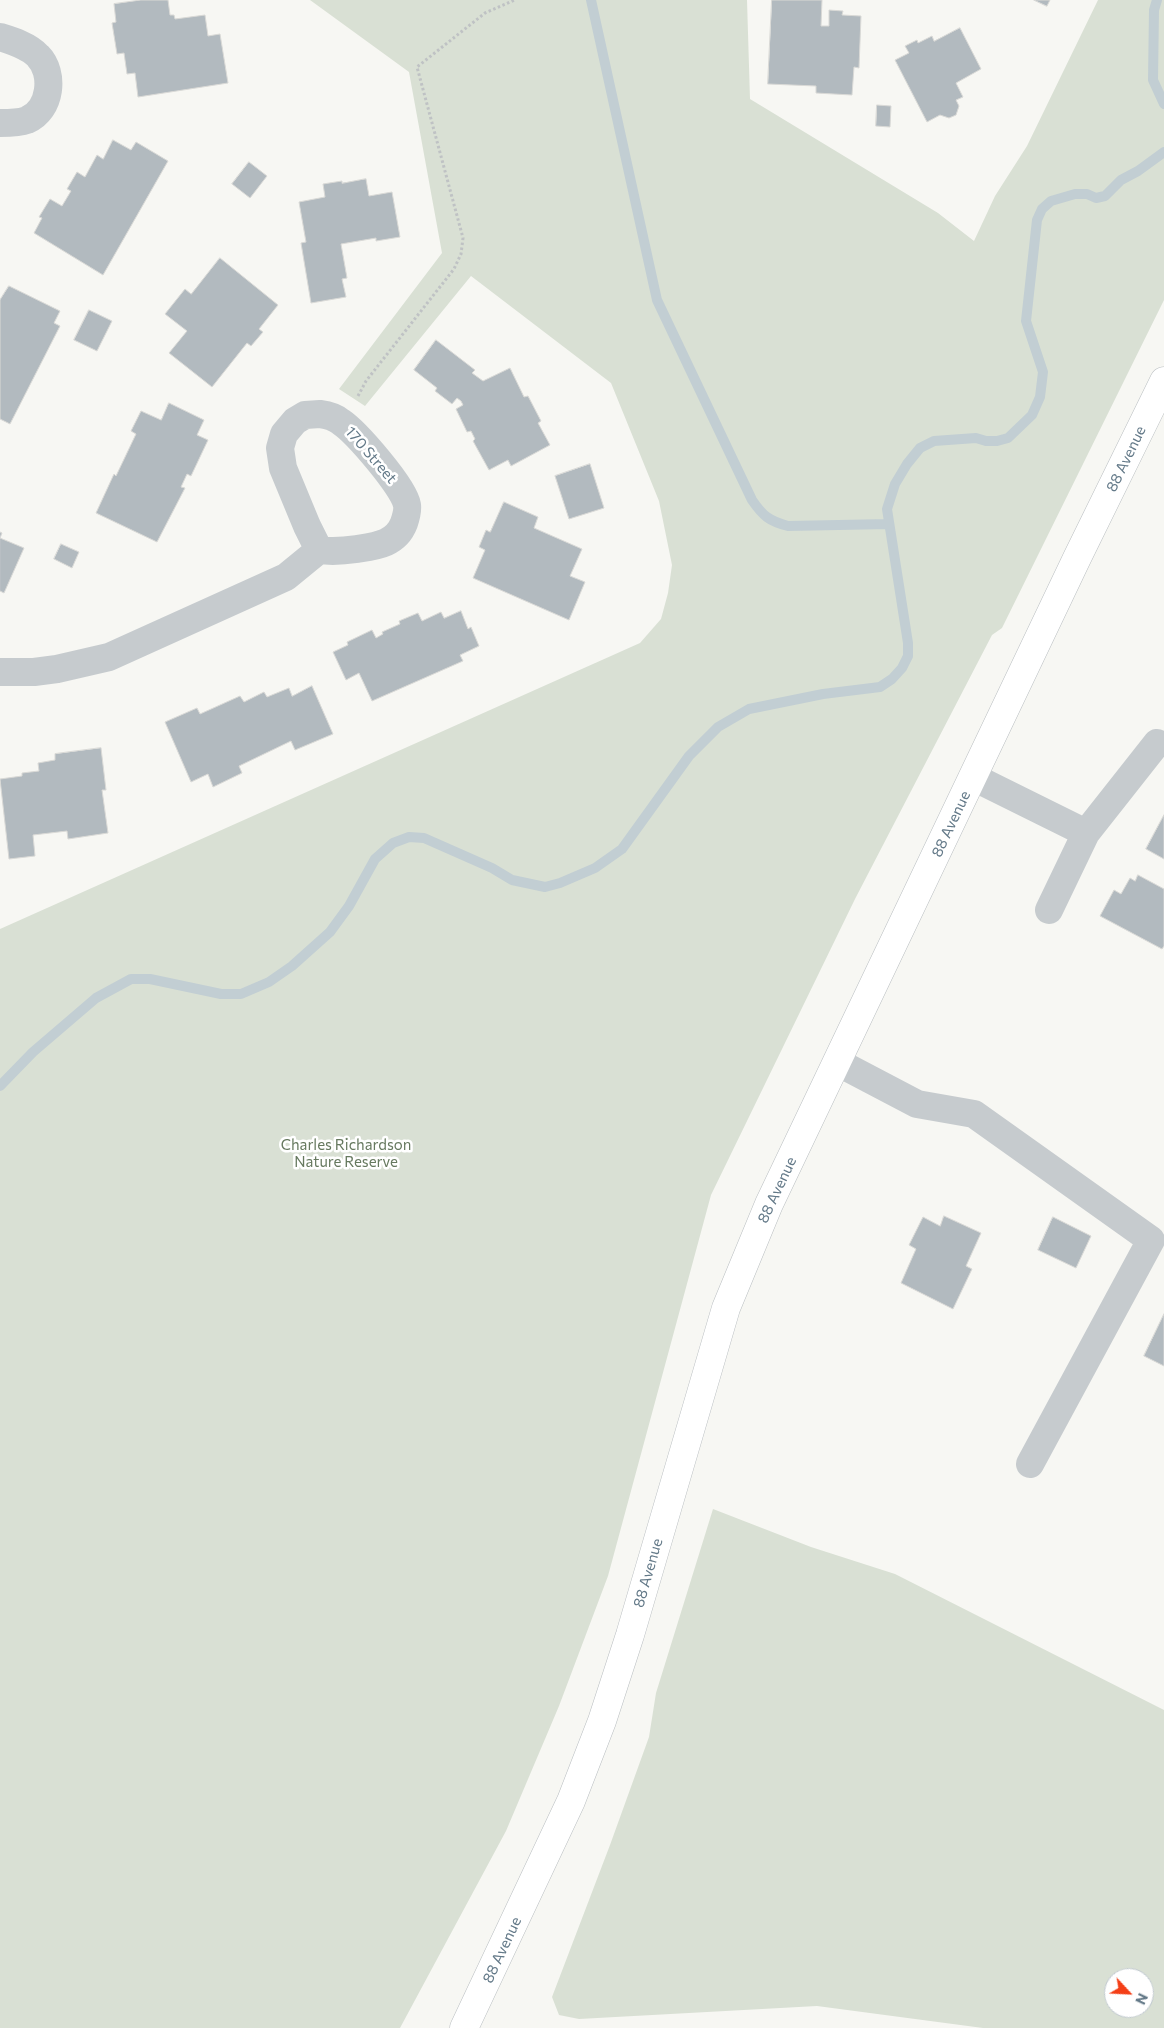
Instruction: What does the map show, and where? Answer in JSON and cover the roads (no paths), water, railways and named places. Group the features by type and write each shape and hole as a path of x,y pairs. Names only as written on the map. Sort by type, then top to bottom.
{"main road":[{"name":"88 Avenue","path":"464,2028 571,1801 602,1721 633,1626 726,1308 770,1204 1077,558 1164,381"}],"street":[{"path":"0,37 25,47 38,56 46,69 49,84 43,105 34,116 22,121 0,123"},
{"name":"170 Street","path":"320,414 343,422 398,486 407,504 407,512 402,528 385,544 339,552 319,550 307,526 280,458 282,439 287,429 305,415 320,414"},
{"path":"0,672 19,673 57,669 109,657 286,577 319,550"},
{"path":"1049,910 1086,833 1157,742"},
{"path":"973,777 1086,833"},
{"path":"837,1062 917,1104 974,1114 1158,1244 1030,1464"}],"waterway":[{"path":"591,0 657,300 752,500 767,517 788,526 889,524"},
{"path":"1157,0 1154,10 1153,80 1164,104"},
{"path":"0,1086 33,1052 96,998 131,979 150,979 221,994 241,994 269,982 292,966 330,932 349,906 375,859 393,843 409,837 424,838 492,868 512,880 545,887 560,883 595,868 622,849 689,756 718,727 749,709 823,694 880,687 892,679 902,668 908,656 908,643 887,509 895,484 907,464 920,448 934,441 976,438 986,441 997,441 1008,438 1032,415 1040,397 1043,372 1026,321 1037,220 1042,209 1051,201 1075,194 1087,194 1096,198 1105,196 1121,180 1138,171 1164,152"}],"park label":[{"name":"Charles Richardson Nature Reserve","path":"346,1154"}]}
